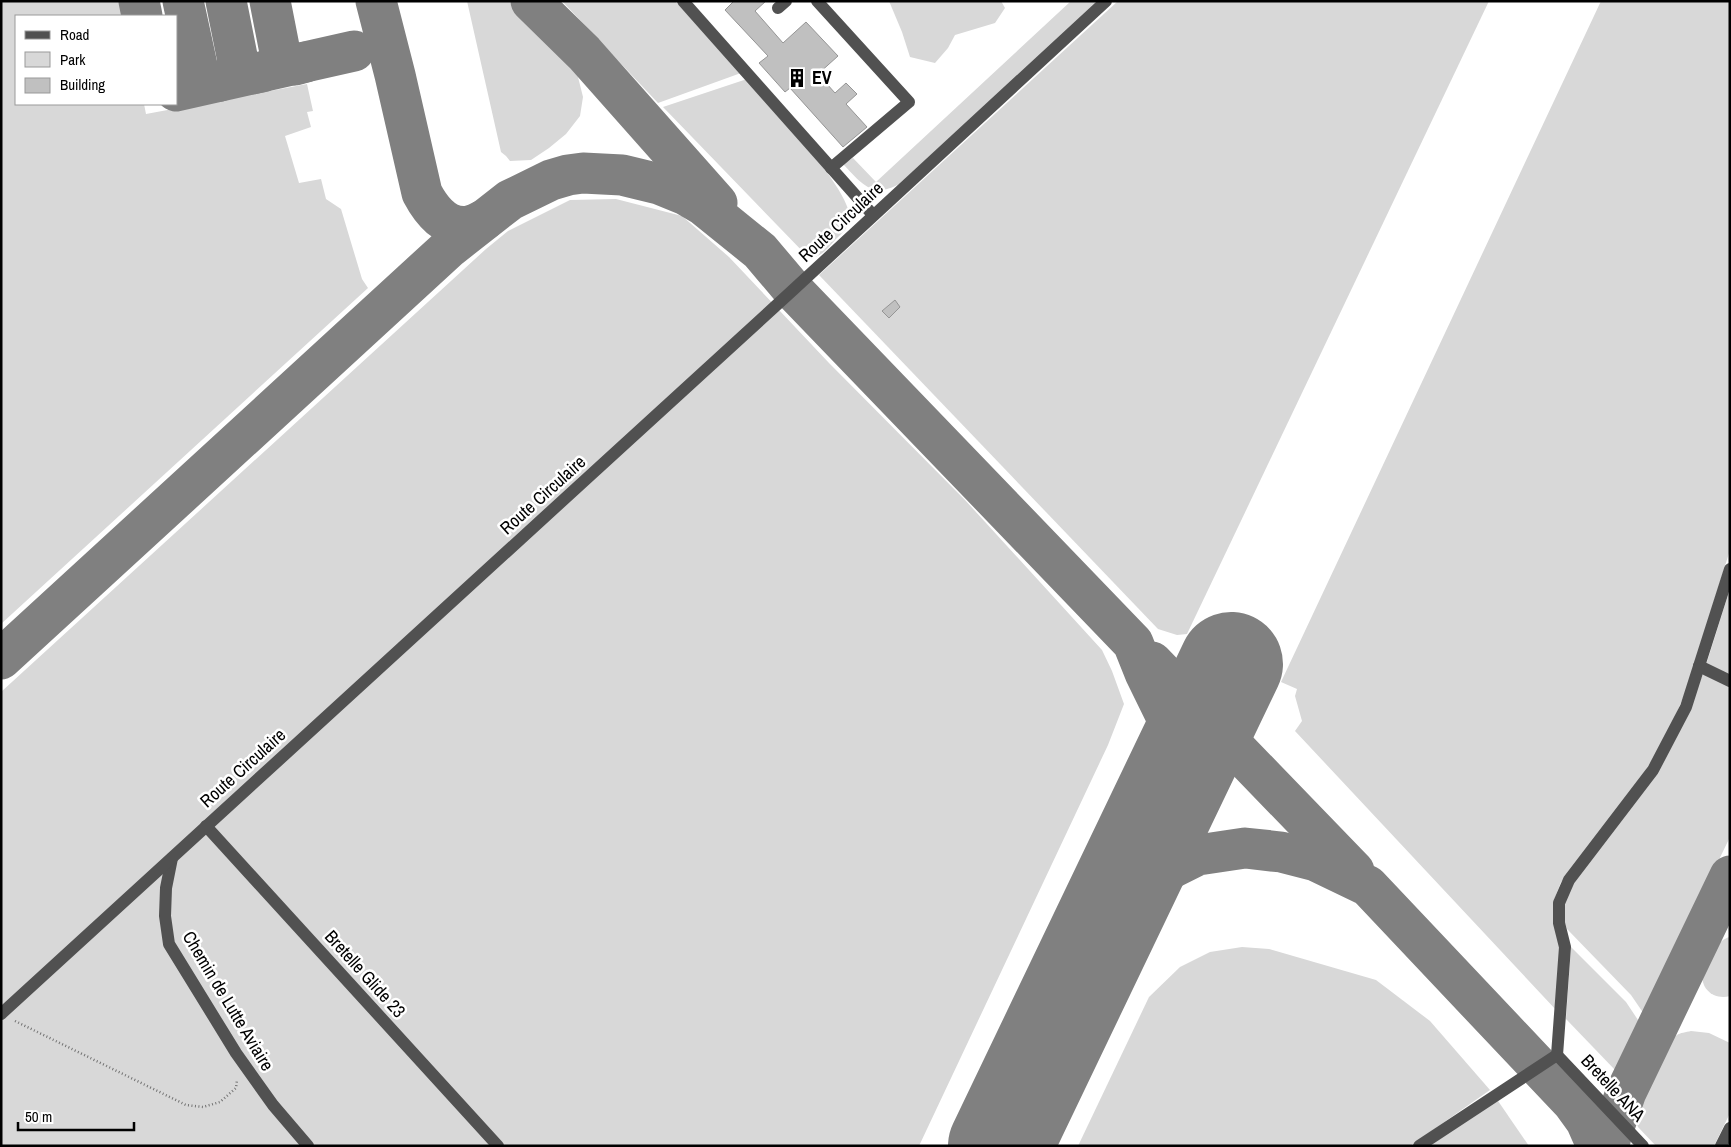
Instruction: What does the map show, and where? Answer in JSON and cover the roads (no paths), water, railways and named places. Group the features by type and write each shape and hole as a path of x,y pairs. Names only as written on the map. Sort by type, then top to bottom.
{"lane":[{"path":"683,1 873,215"},
{"path":"817,1 909,102 831,168"},
{"name":"Route Circulaire","path":"6,1016 206,826 794,290 1106,1"},
{"path":"1419,1146 1557,1055 1565,947 1559,923 1559,903 1569,880 1653,770 1686,707 1730,569"},
{"path":"1699,666 1730,681"},
{"name":"Bretelle Glide 23","path":"206,826 498,1146"},
{"name":"Chemin de Lutte Aviaire","path":"172,858 166,888 165,916 169,944 236,1054 273,1105 308,1146"},
{"name":"Bretelle ANA","path":"1557,1055 1643,1146"},
{"path":"1721,1146 1730,1128"}],"place":[{"name":"EV","path":"797,78"}]}
